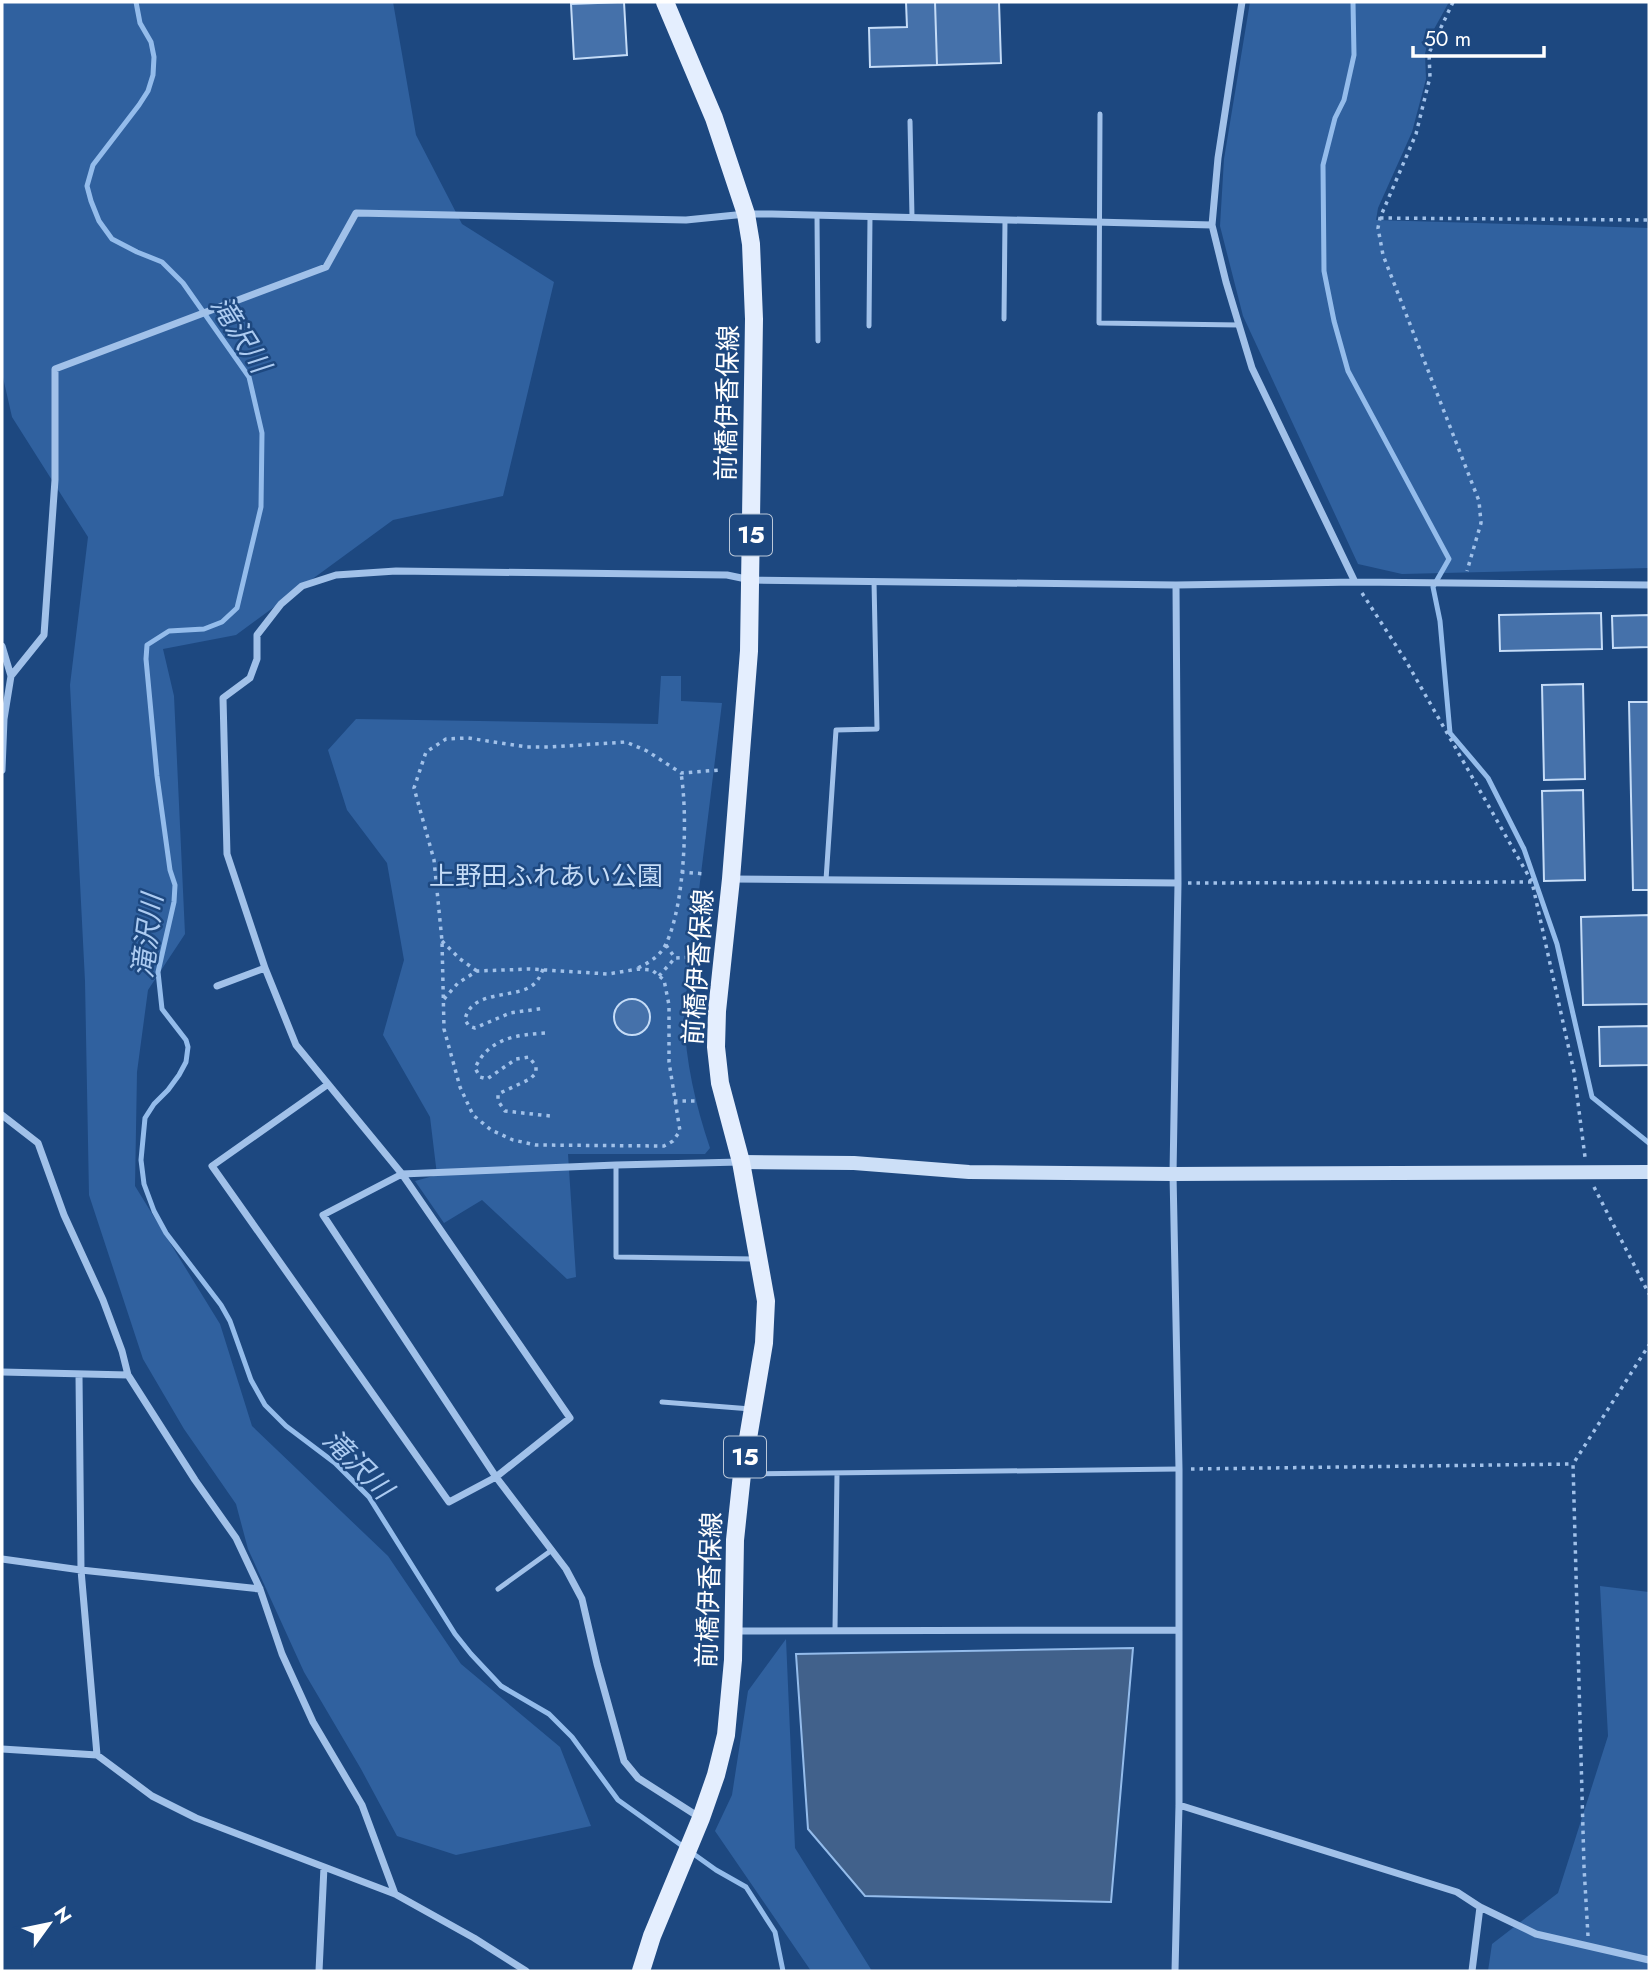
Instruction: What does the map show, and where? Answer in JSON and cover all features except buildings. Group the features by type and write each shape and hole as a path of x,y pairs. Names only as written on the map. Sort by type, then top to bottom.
{"main road":[{"name":"前橋伊香保線","path":"641,1971 698,1825 716,1775 726,1735 734,1631 735,1541 742,1475 764,1343 766,1301 741,1162 720,1083 716,1047 749,651 754,318 752,264 747,214 714,118 665,2"}],"street":[{"path":"1242,2 1218,158 1212,225 1252,368 1355,582"},
{"path":"11,676 44,635 55,480 55,369 326,267 356,213 685,220 747,214 1212,225"},
{"path":"327,1085 212,1166 449,1502 496,1477 570,1418 402,1174 296,1045 265,968 226,854 223,698 250,678 257,659 257,635 281,604 302,586 335,575 396,571 727,575 751,580 1176,585 1355,582 1649,585"},
{"path":"1175,1971 1179,1805 1179,1469 1172,1174 1178,883 1176,585"},
{"path":"2,646 11,676 4,719 2,770"},
{"path":"730,879 1178,883"},
{"path":"217,986 265,968"},
{"path":"2,1115 38,1143 64,1215 103,1300 128,1375 195,1480 236,1538 260,1589 282,1654 313,1723 362,1805 395,1894"},
{"path":"698,1825 638,1778 624,1761 582,1600 566,1569 496,1477 323,1215 402,1174 616,1165 854,1163 969,1172 1172,1174 1649,1172"},
{"path":"2,1372 128,1375"},
{"path":"79,1375 81,1570 97,1755"},
{"path":"2,1559 260,1589"},
{"path":"734,1631 1179,1630"},
{"path":"2,1749 97,1755 152,1796 195,1818 395,1894 526,1971"},
{"path":"1179,1805 1457,1892 1480,1907 1536,1934 1649,1960"},
{"path":"318,1971 324,1867"},
{"path":"1472,1971 1480,1907"}],"lane":[{"path":"1100,114 1099,323 1240,324"},
{"path":"910,121 912,217"},
{"path":"817,215 818,341"},
{"path":"869,326 870,216"},
{"path":"1004,318 1005,220"},
{"path":"826,880 836,730 877,729 874,581"},
{"path":"616,1165 616,1257 758,1260"},
{"path":"662,1402 754,1409"},
{"path":"742,1475 1179,1469"},
{"path":"835,1630 837,1473"},
{"path":"498,1589 552,1550"}],"path":[{"path":"1453,2 1429,53 1430,77 1416,134 1378,228 1383,255 1479,501 1481,523 1464,583"},
{"path":"1380,218 1649,220"},
{"path":"1355,582 1406,661 1532,882 1574,1072 1588,1174 1649,1294"},
{"path":"638,968 652,970 664,980 669,1005 668,1062 680,1131 673,1141 664,1146 536,1145 513,1140 491,1130 473,1115 460,1087 444,1029 442,941 434,860 414,789 426,752 446,739 468,738 527,747 626,742 647,751 681,773 720,769"},
{"path":"444,999 458,983 477,971 543,969 608,974 638,968 656,958 666,945 674,921 681,872 686,811 681,773"},
{"path":"681,872 706,874"},
{"path":"1178,883 1532,882"},
{"path":"442,941 477,971"},
{"path":"666,945 676,958"},
{"path":"659,976 676,958 697,957"},
{"path":"543,969 539,979 529,988 491,996 471,1007 465,1020 469,1026 475,1028 518,1011 545,1008"},
{"path":"545,1033 516,1035 505,1039 486,1050 475,1068 480,1077 487,1079 516,1059 529,1057 536,1066 536,1073 530,1079 498,1094 498,1101 505,1111 550,1116"},
{"path":"674,1101 699,1101"},
{"path":"1589,1948 1584,1867 1573,1464 1649,1345"},
{"path":"1179,1469 1573,1464"}],"green space":[{"path":"2,2 393,2 416,135 462,224 554,282 503,496 393,520 236,635 163,649 174,696 185,934 148,990 137,1072 135,1186 220,1324 252,1426 388,1556 461,1664 560,1747 591,1826 456,1855 397,1836 304,1672 248,1549 236,1504 184,1429 143,1359 89,1195 85,981 70,685 88,537 12,417 2,373"},
{"path":"1250,2 1449,2 1428,40 1425,54 1426,79 1412,132 1378,208 1376,220 1649,228 1649,568 1402,574 1358,564 1243,316 1220,226 1224,159"},
{"name":"上野田ふれあい公園","path":"661,676 681,676 681,701 722,703 684,1012 692,1081 710,1148 705,1154 568,1154 576,1277 567,1279 482,1200 444,1223 415,1181 437,1175 430,1117 383,1035 404,960 387,863 347,810 328,750 356,719 658,724"},
{"path":"1600,1586 1649,1592 1649,1971 1488,1971 1492,1944 1558,1893 1608,1736"},
{"path":"786,1639 795,1848 872,1971 811,1971 715,1831 732,1795 748,1691"}],"shaded area":[{"path":"1133,1648 1111,1902 865,1896 808,1829 796,1654"}],"waterway":[{"name":"滝沢川","path":"136,2 140,23 151,42 153,75 148,91 139,105 93,165 87,186 91,201 99,221 112,239 162,262 183,283 249,377 262,433 261,507 237,608 222,622 204,629 169,631 147,645 157,776 170,870 175,885 174,902 158,972 162,1009 186,1040 188,1047 186,1062 179,1075 145,1118 141,1160 144,1184 166,1233 221,1305 230,1321 251,1380 265,1405 286,1426 335,1463 369,1497 455,1634 501,1686 549,1714 572,1737 618,1800 716,1870 746,1887 775,1932 783,1971"},
{"path":"1353,2 1354,55 1344,100 1335,118 1323,165 1324,271 1334,321 1348,371 1449,559 1433,587 1440,621 1450,733 1488,778 1524,849 1557,944 1592,1097 1649,1143"}]}
